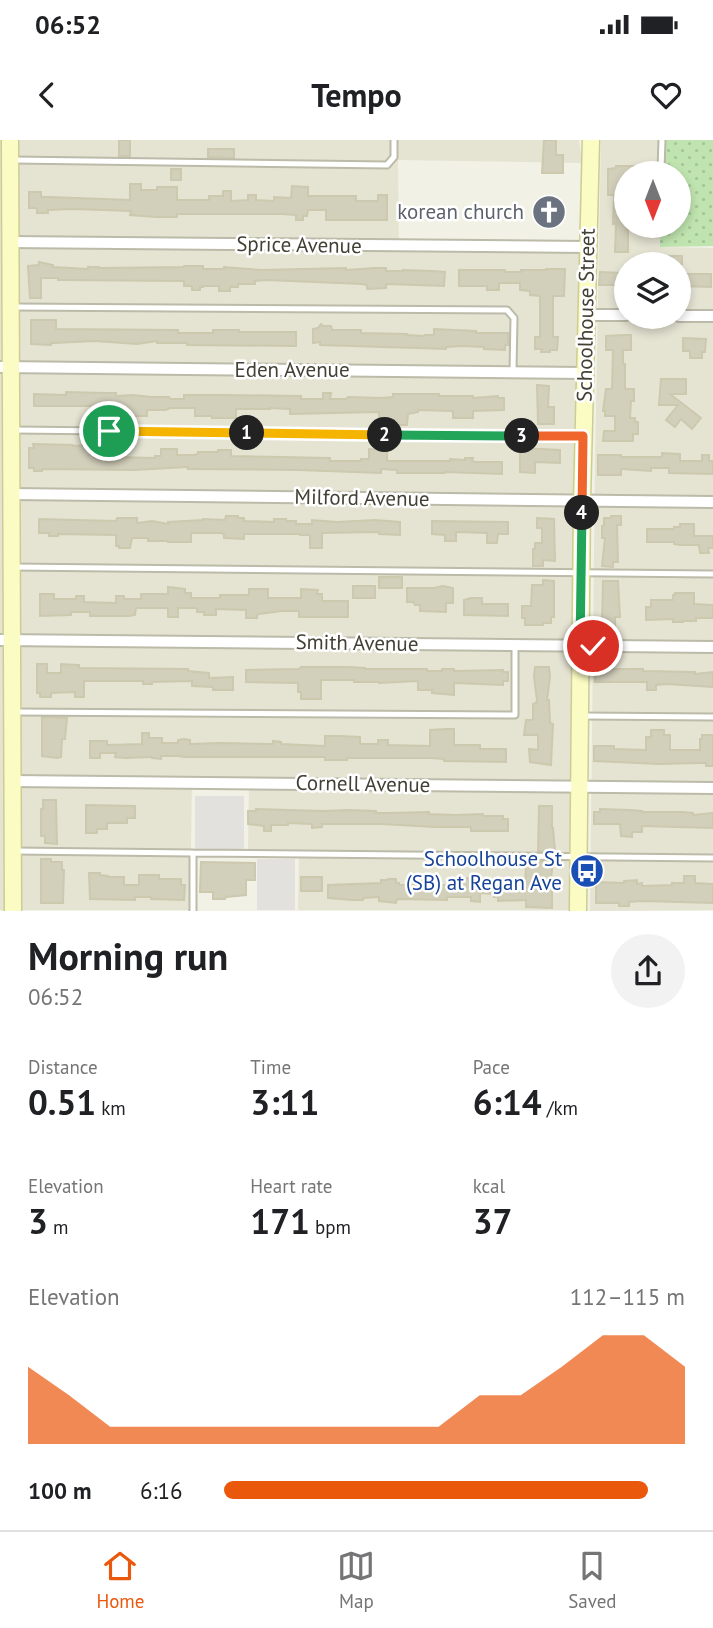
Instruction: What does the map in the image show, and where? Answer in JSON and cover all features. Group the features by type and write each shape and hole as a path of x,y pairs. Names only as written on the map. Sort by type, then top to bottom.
{"street":[{"path":"10,140 10,307 5,367 11,430 12,567 6,640 12,712 13,911"},
{"name":"Schoolhouse Street","path":"578,911 583,436 591,140"},
{"name":"Sprice Avenue","path":"9,242 588,247"},
{"path":"587,314 614,315"},
{"path":"691,316 713,316"},
{"name":"Eden Avenue","path":"5,367 585,373"},
{"name":"Milford Avenue","path":"11,494 713,502"},
{"name":"Smith Avenue","path":"6,640 713,647"},
{"name":"Cornell Avenue","path":"12,781 713,788"}],"lane":[{"path":"10,160 387,165 394,157 394,140"},
{"path":"661,161 662,140"},
{"path":"10,307 507,310 514,318 513,371"},
{"path":"11,430 583,436"},
{"path":"12,567 713,574"},
{"path":"12,712 515,715 515,645"},
{"path":"580,716 713,717"},
{"path":"13,851 713,858"},
{"path":"192,853 193,911"}],"shaded area":[{"path":"0,140 7,140 9,911 0,910"},
{"path":"16,140 579,140 582,163 398,160 399,247 579,252 574,910 298,910 299,850 248,849 249,784 192,783 190,910 15,910"},
{"path":"601,140 662,140 661,161 614,161 614,238 660,238 660,247 713,248 713,910 590,911"},
{"path":"195,796 244,796 244,849 195,849"},
{"path":"257,859 295,859 295,910 257,910"}],"green space":[{"path":"662,140 713,140 713,246 660,247 660,238 691,238 691,161 661,161"}],"building":[{"path":"119,140 130,140 130,156 119,156"},
{"path":"544,140 556,140 556,155 563,155 563,173 542,173"},
{"path":"208,149 234,149 234,158 208,157"},
{"path":"614,168 614,195 608,195 608,169"},
{"path":"171,169 181,169 181,180 171,180"},
{"path":"130,184 141,184 141,190 177,187 177,200 209,200 209,196 223,196 223,191 231,191 231,201 248,200 248,195 256,195 256,200 274,201 274,197 291,198 292,186 308,187 308,196 356,196 356,201 378,201 378,195 387,195 387,220 326,220 326,210 308,210 303,220 296,220 296,215 282,214 177,214 177,217 156,217 130,215 131,211 73,209 37,213 37,208 29,208 29,192 41,192 41,197 130,200"},
{"path":"615,238 628,238 628,252 615,252"},
{"path":"39,262 53,267 88,269 203,266 203,269 386,268 386,271 445,272 444,286 386,284 386,288 367,289 367,285 362,284 267,280 255,281 255,284 238,284 238,287 230,287 230,291 219,291 219,286 203,286 200,290 192,290 192,286 184,286 184,281 41,278 41,298 30,298 28,266 39,265"},
{"path":"565,269 564,296 553,296 553,337 558,337 557,350 550,352 535,349 535,337 540,337 540,296 520,290 520,283 499,283 499,290 487,290 487,286 459,286 459,270 521,272"},
{"path":"600,272 614,273 614,285 599,285"},
{"path":"691,274 711,274 711,287 691,286"},
{"path":"31,320 56,320 56,329 178,330 178,333 213,333 213,330 296,332 296,346 187,345 157,341 137,344 95,341 31,344"},
{"path":"321,324 331,326 332,330 361,330 361,333 424,336 434,335 434,329 508,333 508,345 505,345 505,350 463,346 446,349 320,345 320,342 313,343 313,329"},
{"path":"631,335 631,350 623,350 623,364 625,389 634,389 630,418 635,418 635,422 638,422 638,434 633,434 633,441 603,441 604,431 615,431 615,416 605,416 603,411 606,389 612,389 613,350 606,350 606,336"},
{"path":"683,338 706,339 702,358 690,358 690,351 683,351"},
{"path":"661,379 686,379 686,394 670,394 701,418 692,429 681,419 675,427 666,420 678,405 659,405"},
{"path":"537,385 549,386 548,407 554,407 554,424 538,424"},
{"path":"66,392 116,393 116,396 170,399 184,399 184,395 226,395 323,399 323,393 331,393 330,399 381,398 393,397 393,394 439,394 473,398 498,396 504,398 504,410 473,411 473,418 453,418 453,411 418,410 408,414 407,425 394,425 394,420 379,420 379,412 290,414 290,409 236,409 236,418 212,418 195,416 195,408 147,410 147,416 121,416 121,406 34,406 34,394 66,395"},
{"path":"33,444 105,444 105,450 111,450 111,457 155,458 161,456 161,449 177,449 177,455 231,450 231,456 330,458 330,461 361,461 369,459 369,449 387,450 387,461 450,461 473,458 472,461 476,462 502,462 502,474 397,473 397,470 381,469 381,473 188,467 34,471 34,468 29,468 29,448 34,448"},
{"path":"520,448 560,450 560,463 535,462 535,473 520,472"},
{"path":"662,453 680,454 680,461 702,461 702,455 709,455 709,461 713,461 713,474 669,473 669,468 651,468 651,471 621,469 621,475 598,475 598,455 662,457"},
{"path":"226,516 238,516 244,518 244,521 274,522 274,519 286,519 296,521 296,524 312,524 312,520 400,522 400,535 379,532 322,533 322,548 310,548 310,535 244,534 244,539 224,538 221,533 191,533 191,542 132,538 130,548 119,548 116,546 116,535 49,536 49,533 39,533 39,519 116,521 117,518 137,518 137,523 152,521 168,524 203,519 225,520"},
{"path":"621,516 621,525 617,525 618,562 613,562 613,567 602,566 605,538 602,538 602,526 604,518"},
{"path":"537,518 554,519 555,561 543,560 543,566 533,566 535,543 542,543 542,528 537,528"},
{"path":"432,521 508,522 508,534 498,534 497,543 487,543 487,533 456,532 456,541 445,541 445,535 432,534"},
{"path":"680,524 694,524 694,536 713,536 713,548 708,548 709,553 700,553 699,545 647,542 647,529 674,529 680,527"},
{"path":"379,577 402,577 402,588 379,588"},
{"path":"543,580 554,581 554,617 551,617 551,623 525,625 522,606 531,606 532,585 543,585"},
{"path":"603,581 618,581 620,617 615,617 615,625 602,625"},
{"path":"353,586 375,586 375,598 353,598"},
{"path":"168,587 185,589 185,593 191,593 191,598 249,595 249,589 268,589 268,598 301,598 301,589 318,590 317,594 322,594 322,601 348,601 348,617 299,617 299,611 282,611 246,618 246,610 216,609 216,615 204,615 204,612 197,612 197,608 178,608 178,617 168,617 168,608 136,608 135,615 129,616 90,616 90,612 71,612 71,615 40,616 40,594 54,594 54,599 76,599 76,596 84,596 84,602 116,603 116,596 141,599 141,594 168,594"},
{"path":"407,588 453,588 453,603 446,603 446,612 420,611 420,605 407,602"},
{"path":"675,593 694,593 694,604 713,605 713,618 696,618 696,621 683,622 673,622 673,619 646,620 646,607 651,607 651,600 673,600"},
{"path":"482,598 482,604 508,604 508,616 464,615 464,600"},
{"path":"37,664 47,664 47,673 61,673 61,664 79,665 79,668 188,669 209,673 209,678 233,677 233,690 192,686 192,681 143,684 143,681 84,681 84,697 75,697 75,692 51,693 51,697 40,697 40,693 37,693"},
{"path":"301,667 427,671 503,670 508,672 508,681 503,681 503,685 454,683 454,695 418,690 418,681 379,683 321,680 321,699 301,699 298,683 246,682 246,670"},
{"path":"535,667 549,667 547,700 550,723 553,724 551,765 530,762 529,749 538,750 538,735 524,735 526,720 533,720 533,704 537,700"},
{"path":"595,669 643,669 695,674 713,672 713,687 666,684 656,685 656,690 647,690 647,682 595,682"},
{"path":"42,717 67,718 61,757 42,756"},
{"path":"454,729 454,745 506,749 506,762 444,761 431,758 325,760 325,757 161,756 161,759 115,757 116,753 100,753 100,758 90,758 90,741 107,741 107,745 142,744 142,733 149,733 149,738 162,738 162,743 178,743 178,740 184,739 190,740 190,744 273,744 273,741 281,744 325,746 325,736 340,736 360,737 360,744 378,744 378,740 388,740 388,745 430,746 430,730"},
{"path":"651,730 664,730 664,735 670,735 670,750 700,750 702,735 713,735 713,766 706,766 706,763 594,761 594,746 646,750 646,737 651,737"},
{"path":"43,800 56,800 57,844 45,843 45,836 41,836"},
{"path":"86,805 135,806 135,818 127,818 127,823 107,823 107,829 86,833"},
{"path":"539,806 552,806 555,851 538,851"},
{"path":"256,809 483,814 508,819 508,831 381,824 322,824 322,827 312,828 312,824 288,823 271,825 271,831 264,831 264,826 248,824 248,811"},
{"path":"600,809 683,812 693,815 713,813 713,828 642,826 642,832 632,832 632,837 621,836 620,824 594,824 594,812 600,812"},
{"path":"41,859 62,862 63,903 41,903"},
{"path":"201,862 255,863 255,880 246,880 246,895 213,899 213,892 200,892"},
{"path":"536,862 553,862 550,887 552,908 526,907 526,900 498,901 494,894 480,893 480,902 471,901 471,897 447,897 447,900 397,899 396,903 379,901 379,897 363,900 328,898 328,885 381,883 381,880 388,879 396,879 399,885 418,885 418,879 428,879 428,885 459,885 459,879 465,878 508,880 508,886 525,887 526,865 536,865"},
{"path":"89,873 124,877 124,885 139,885 139,875 181,879 181,885 185,885 184,900 151,897 135,897 135,900 90,899"},
{"path":"684,876 695,876 695,883 713,884 713,903 642,901 629,902 629,906 619,906 619,903 596,903 596,882 624,883 637,880 637,884 642,883 642,886 672,885 684,883"},
{"path":"301,877 322,877 322,891 301,891"}],"place":[{"name":"korean church","path":"549,212"},
{"name":"Schoolhouse St (SB) at Regan Ave","path":"587,871"}],"route":[{"path":"109,431 583,436 580,646 593,646"}]}
